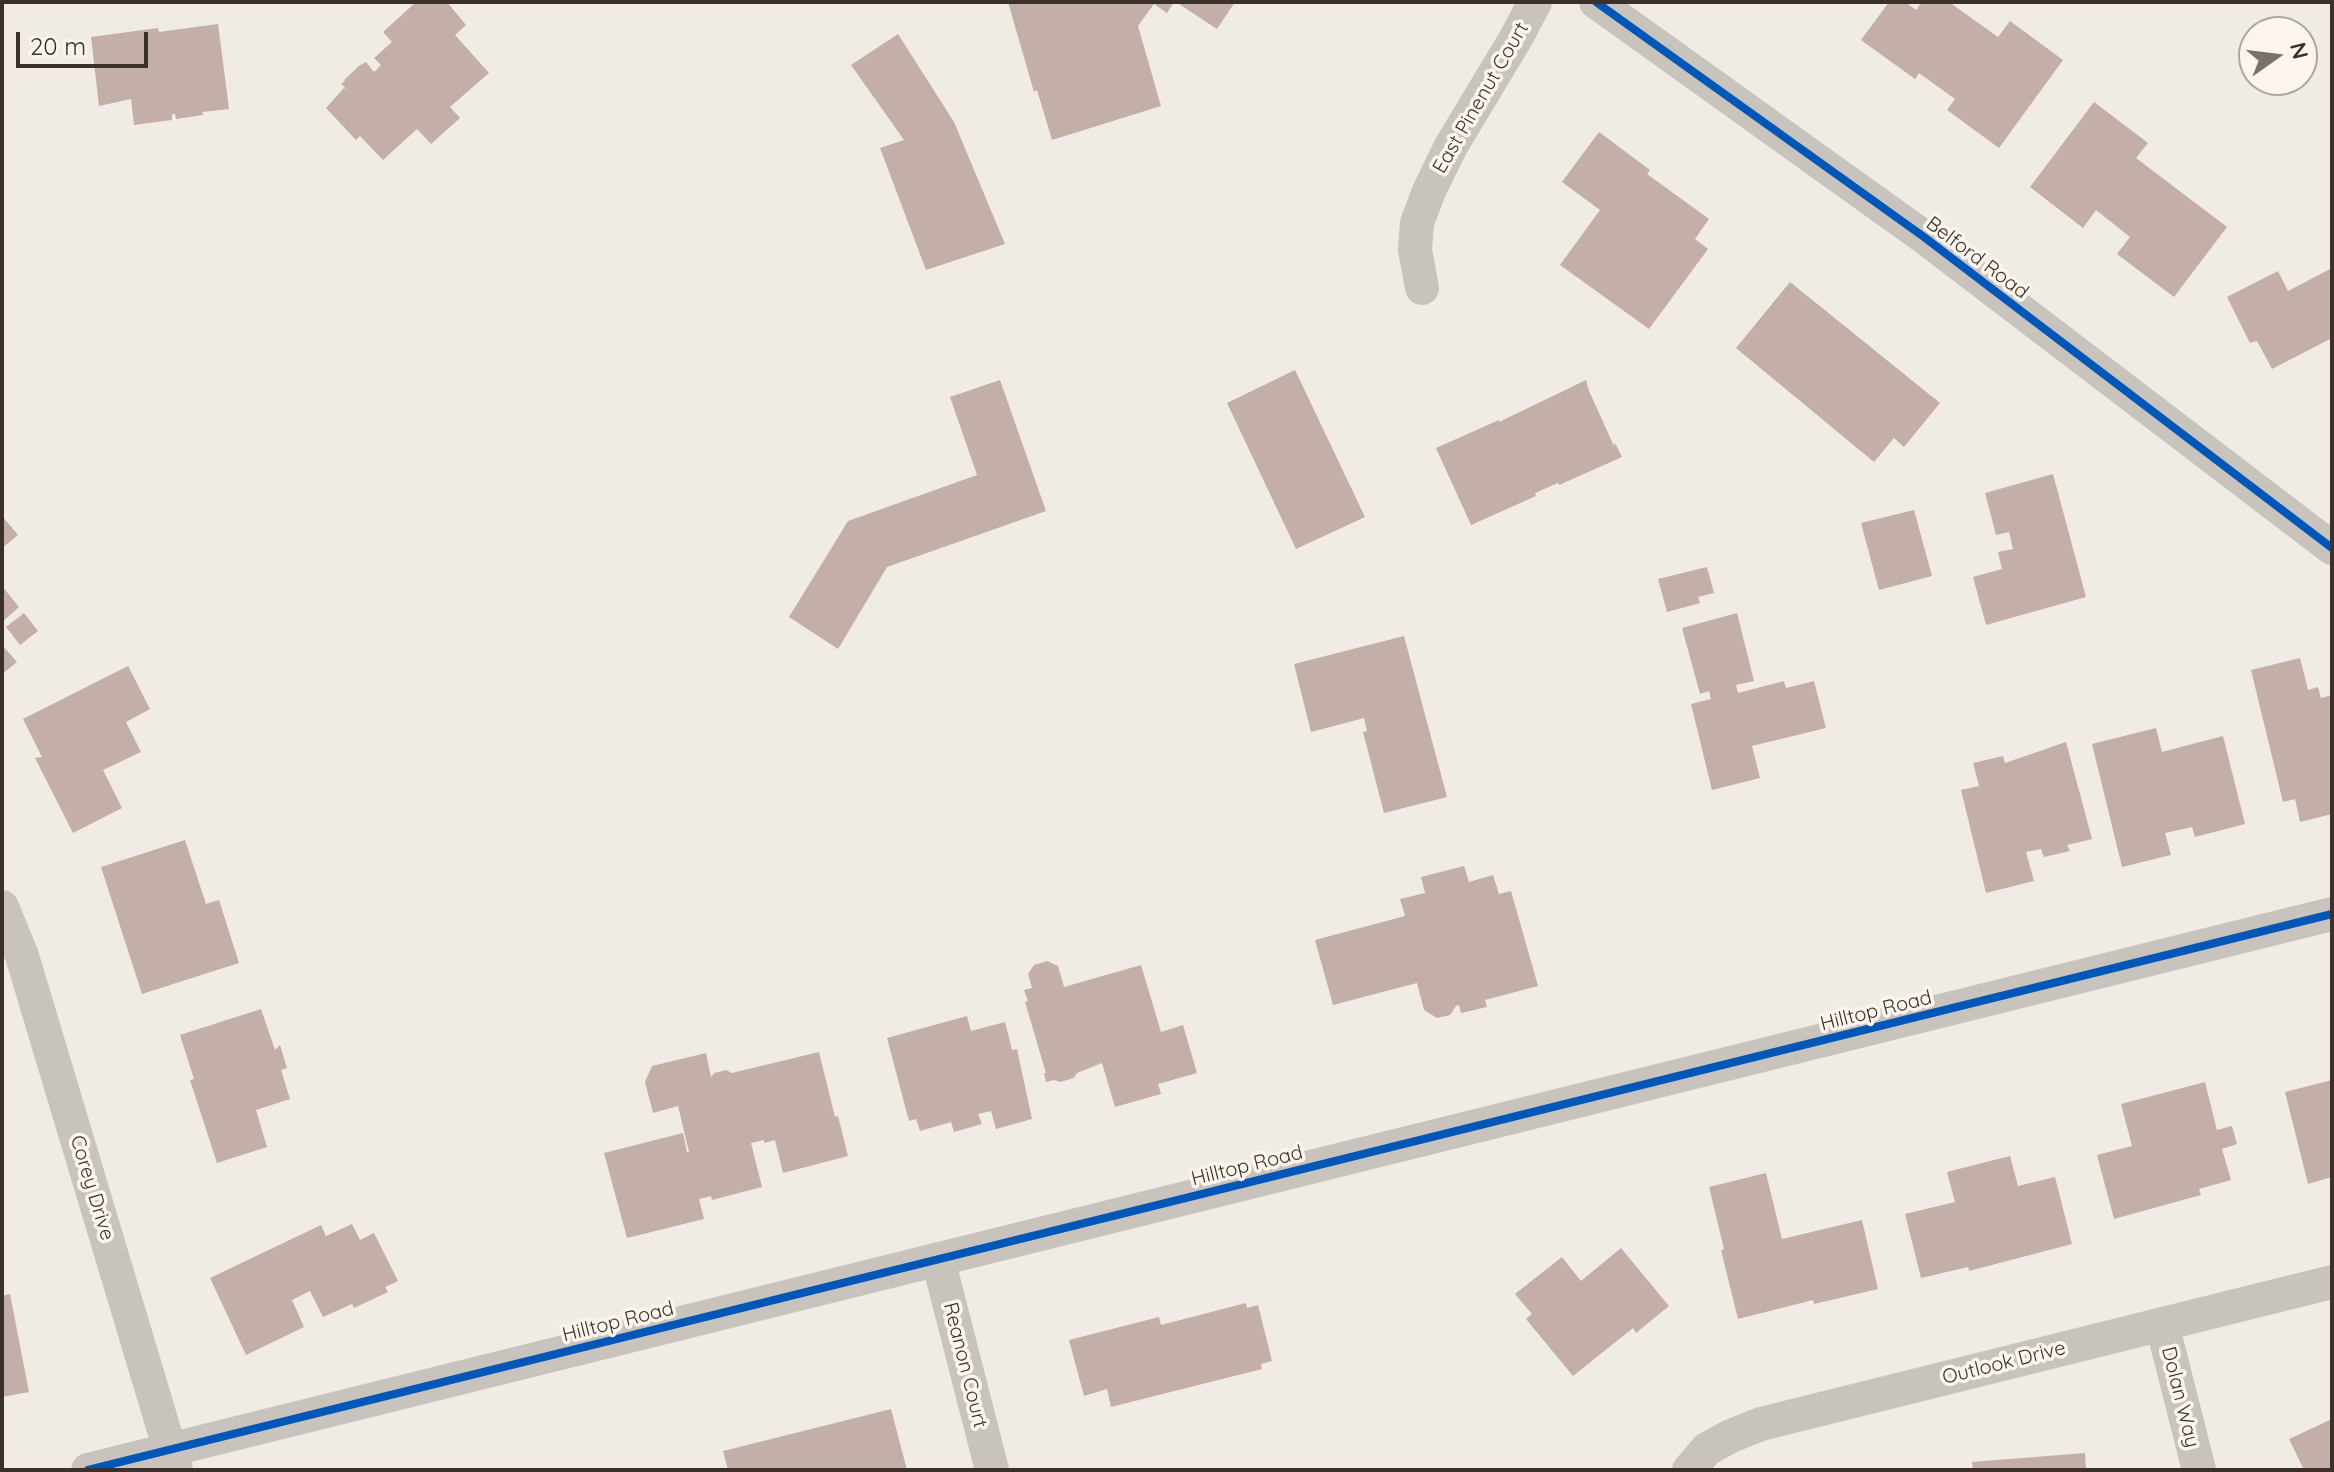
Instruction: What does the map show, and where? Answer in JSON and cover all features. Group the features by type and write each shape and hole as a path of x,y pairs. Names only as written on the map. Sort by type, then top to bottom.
{"street":[{"name":"East Pinenut Court","path":"1422,288 1415,250 1417,223 1425,201 1451,146 1535,2"},
{"name":"Belford Road","path":"1596,2 1924,237 2332,548"},
{"name":"Corey Drive","path":"2,907 26,969 173,1460"},
{"name":"Hilltop Road","path":"88,1470 173,1460 938,1259 2332,914"},
{"name":"Reanon Court","path":"938,1259 992,1470"},
{"name":"Outlook Drive","path":"1689,1470 1707,1449 1761,1424 2332,1282"},
{"name":"Dolan Way","path":"2162,1324 2199,1470"}],"building":[{"path":"416,2 447,2 466,25 455,35 489,73 450,107 460,118 431,144 417,129 383,160 360,136 356,140 326,108 344,88 348,92 341,83 359,66 366,62 374,72 381,65 374,58 392,42 383,32"},
{"path":"1008,2 1174,2 1167,13 1154,4 1138,26 1161,106 1052,140 1037,90 1034,92"},
{"path":"1176,2 1235,2 1217,29"},
{"path":"1889,2 1905,2 1916,10 1922,2 1949,2 1998,37 2010,21 2063,60 1999,148 1947,110 1955,99 1919,73 1915,79 1861,40"},
{"path":"218,24 229,109 176,119 172,114 172,120 134,125 131,99 99,106 91,37"},
{"path":"898,34 954,122 1005,244 926,270 880,148 904,140 851,65"},
{"path":"2094,102 2148,143 2136,158 2227,227 2174,297 2117,254 2130,237 2096,210 2083,228 2030,187"},
{"path":"1599,132 1650,170 1647,174 1709,219 1695,239 1708,249 1649,329 1560,265 1600,210 1562,182"},
{"path":"2332,268 2332,338 2272,369 2257,341 2250,343 2227,297 2278,271 2288,291"},
{"path":"1790,282 1940,403 1904,447 1894,438 1874,462 1736,348"},
{"path":"1295,370 1365,517 1296,549 1227,403"},
{"path":"1000,380 1046,511 887,567 838,649 789,617 848,521 977,475 950,397"},
{"path":"1586,380 1614,446 1615,443 1622,457 1535,493 1536,496 1471,525 1436,448"},
{"path":"2053,474 2086,597 1986,625 1973,577 2002,569 1998,552 2013,549 2009,532 1996,535 1985,493"},
{"path":"1914,510 1932,576 1879,590 1861,523"},
{"path":"2,516 18,535 2,548"},
{"path":"1707,567 1714,593 1698,597 1700,603 1667,612 1658,579"},
{"path":"2,586 19,607 2,622"},
{"path":"24,613 38,631 20,645 6,627"},
{"path":"1737,613 1754,681 1736,685 1738,693 1784,681 1786,688 1814,681 1826,728 1752,746 1760,778 1712,790 1691,704 1711,699 1709,691 1700,694 1682,628"},
{"path":"1404,636 1447,797 1384,813 1363,732 1367,731 1364,718 1311,732 1294,664"},
{"path":"2,645 17,662 2,674"},
{"path":"2300,658 2308,690 2318,687 2321,698 2332,695 2332,814 2300,822 2295,799 2283,802 2251,670"},
{"path":"128,666 150,709 126,722 141,752 103,770 122,808 73,833 35,758 42,757 23,719"},
{"path":"2156,728 2162,752 2223,736 2245,824 2195,837 2192,827 2165,833 2171,855 2122,867 2092,744"},
{"path":"2066,742 2092,839 2067,845 2070,851 2044,857 2041,849 2026,852 2034,881 1986,893 1961,790 1979,786 1973,763 2003,756 2005,763"},
{"path":"185,840 206,904 219,900 239,963 142,994 101,867"},
{"path":"1464,866 1469,882 1493,875 1499,894 1511,891 1538,986 1485,1000 1487,1007 1461,1013 1459,1005 1450,1015 1437,1018 1424,1010 1417,983 1333,1005 1315,940 1405,916 1400,899 1425,893 1421,877"},
{"path":"1047,961 1058,966 1064,987 1141,965 1161,1032 1183,1025 1197,1073 1158,1084 1161,1094 1115,1107 1102,1063 1077,1073 1074,1078 1046,1082 1024,990 1032,988 1028,974 1034,965"},
{"path":"261,1009 275,1050 280,1045 287,1068 281,1070 290,1099 256,1110 267,1147 217,1163 190,1080 194,1079 180,1035"},
{"path":"967,1016 971,1031 1005,1022 1012,1050 1017,1049 1032,1119 996,1129 991,1111 978,1114 982,1124 954,1132 951,1122 920,1131 916,1119 909,1121 887,1038"},
{"path":"819,1052 848,1156 783,1173 775,1140 751,1143 762,1187 712,1200 711,1196 699,1199 704,1219 627,1238 604,1153 683,1133 689,1152 678,1106 653,1113 645,1082 652,1066 706,1053 711,1077 726,1070 732,1073"},
{"path":"2332,1080 2332,1177 2308,1184 2285,1092"},
{"path":"2205,1082 2217,1130 2232,1126 2237,1144 2222,1149 2231,1180 2199,1189 2201,1195 2114,1219 2097,1155 2132,1146 2121,1104"},
{"path":"2010,1156 2018,1186 2055,1177 2072,1244 1969,1271 1968,1267 1921,1278 1905,1214 1955,1202 1947,1172"},
{"path":"1766,1173 1782,1239 1862,1220 1878,1289 1814,1304 1813,1300 1738,1319 1709,1187"},
{"path":"352,1224 360,1240 374,1233 398,1281 385,1287 388,1292 354,1308 352,1304 323,1317 310,1291 292,1300 304,1327 246,1355 210,1278 321,1225 326,1236"},
{"path":"1621,1248 1669,1306 1636,1333 1633,1328 1573,1376 1526,1319 1532,1314 1515,1294 1562,1257 1581,1281"},
{"path":"10,1294 29,1392 2,1397 2,1296"},
{"path":"1246,1303 1247,1308 1258,1305 1272,1361 1261,1364 1262,1369 1111,1407 1107,1389 1084,1396 1069,1340 1159,1317 1161,1325"},
{"path":"891,1409 907,1470 728,1470 723,1451"},
{"path":"2332,1419 2332,1470 2304,1470 2289,1439"},
{"path":"2085,1453 2086,1470 1973,1470 1972,1462"}],"cycle path":[{"path":"1596,2 1924,237 2332,548"},
{"path":"88,1470 2332,914"}]}
